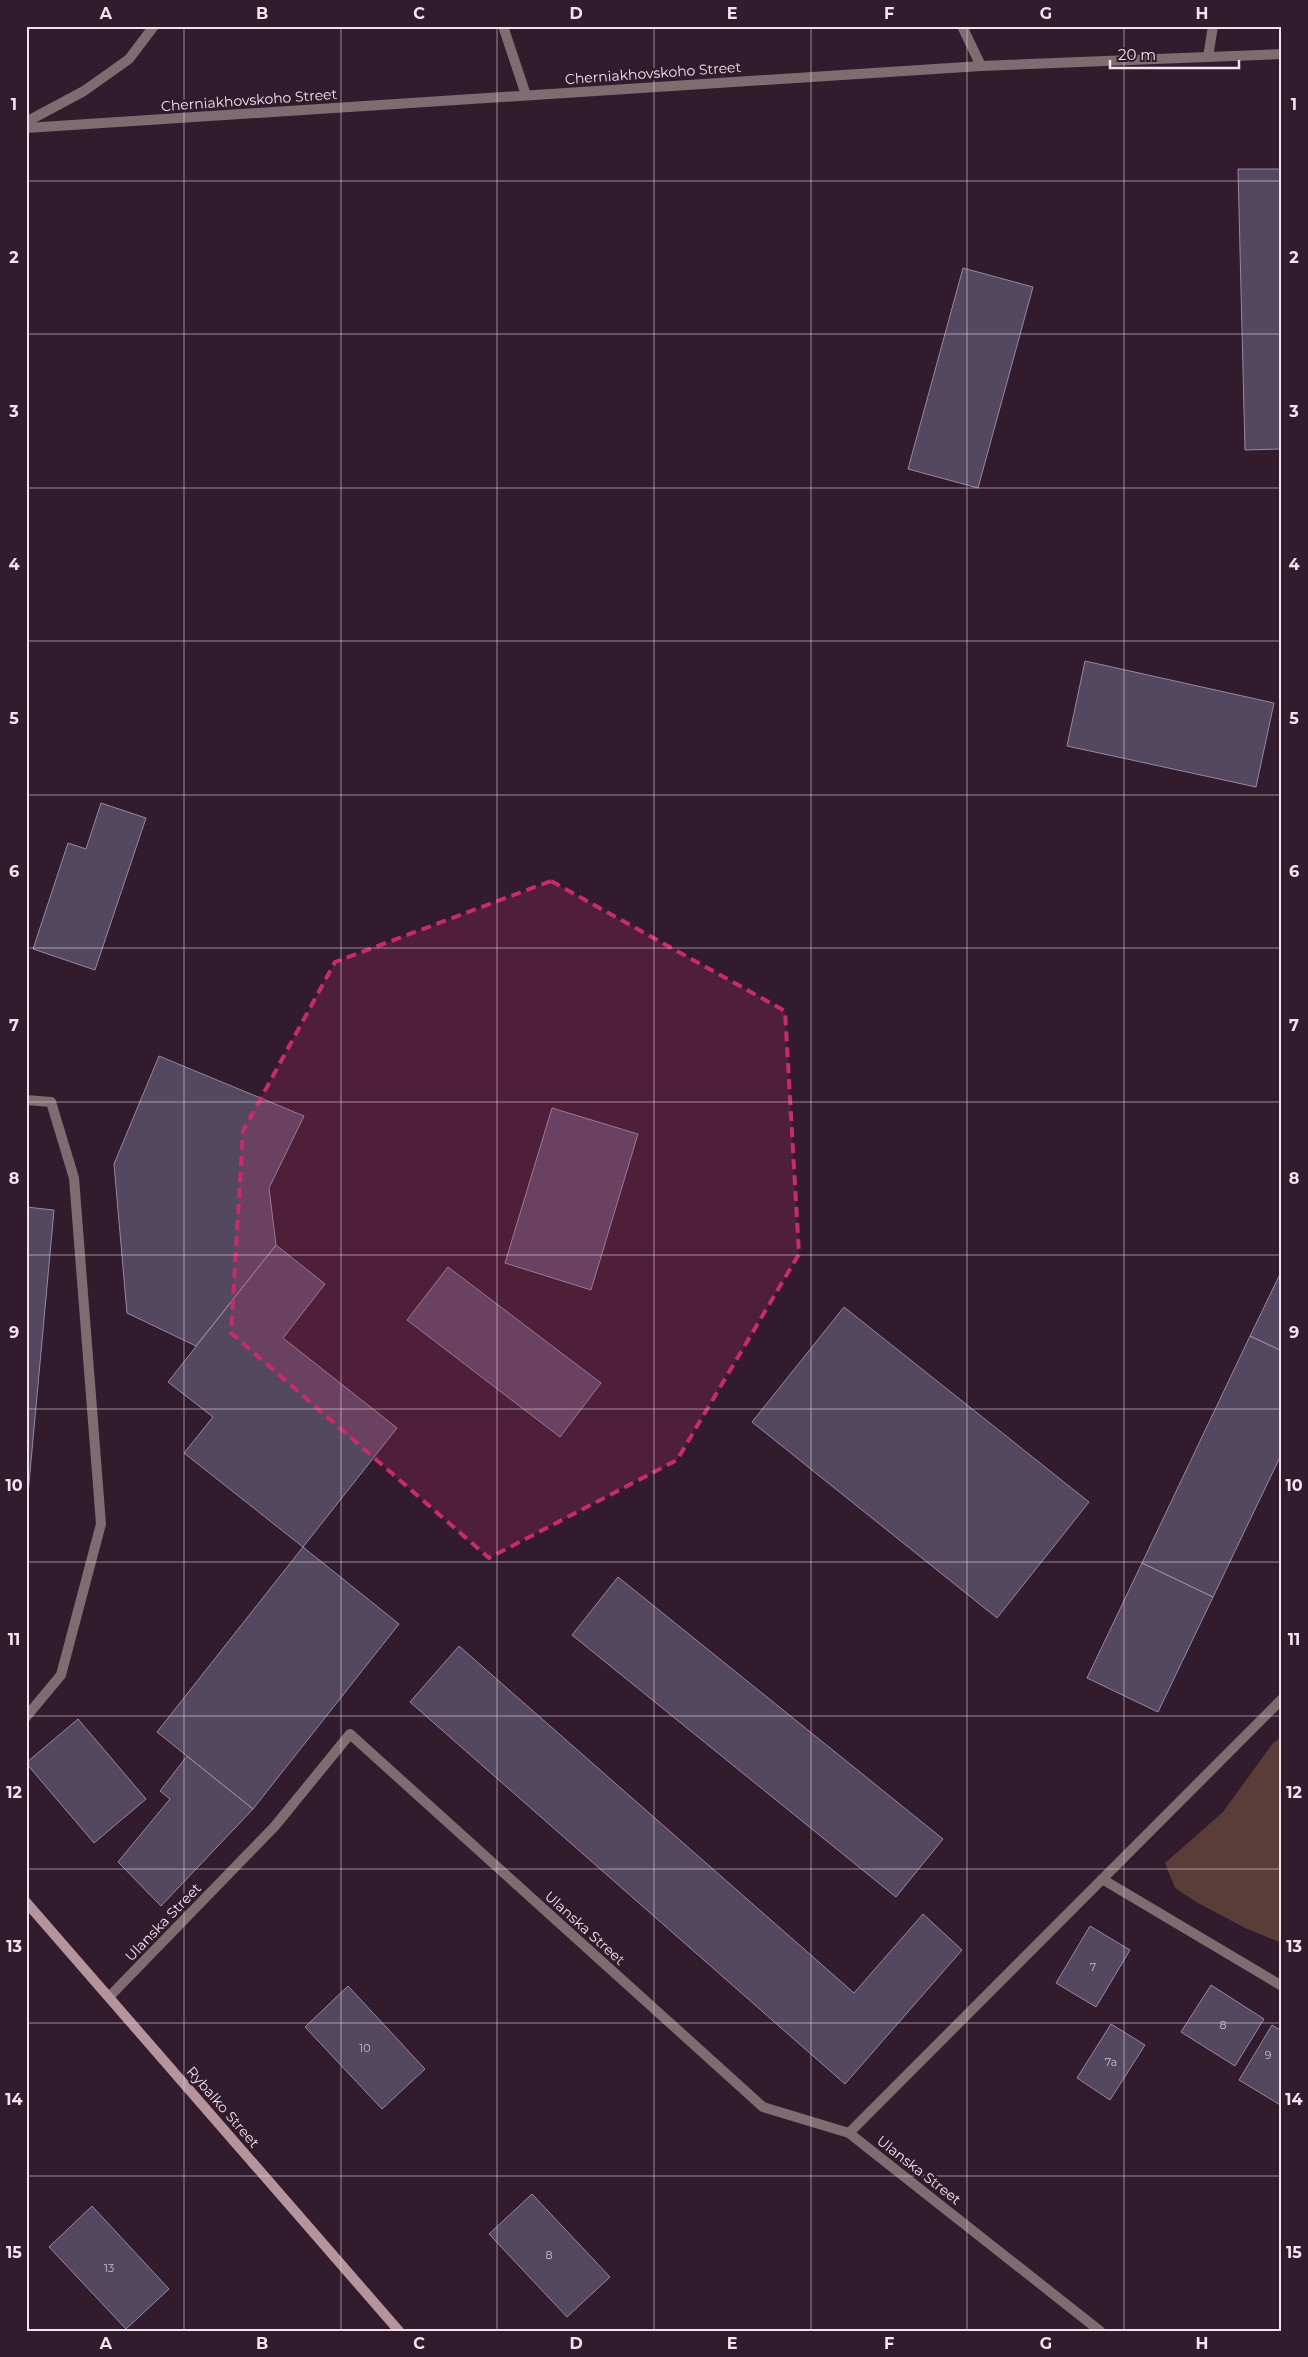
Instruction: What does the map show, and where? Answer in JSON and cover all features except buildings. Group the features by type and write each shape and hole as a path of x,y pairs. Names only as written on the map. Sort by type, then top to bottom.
{"street":[{"path":"26,122 84,91 129,59 154,26"},
{"path":"503,26 526,95"},
{"path":"962,26 981,66"},
{"path":"1208,57 1213,26"},
{"name":"Cherniakhovskoho Street","path":"26,128 981,66 1282,54"},
{"path":"26,1100 52,1102 74,1178 101,1524 62,1675 26,1717"},
{"path":"849,2133 1282,1699"},
{"name":"Ulanska Street","path":"109,1997 275,1826 350,1734 763,2107 849,2133 1100,2331"},
{"path":"1102,1879 1282,1986"},
{"name":"Rybalko Street","path":"26,1902 399,2331"}],"highlighted area":[{"path":"551,881 785,1011 799,1254 677,1460 489,1558 231,1333 243,1131 335,962"}],"shaded area":[{"path":"1282,1737 1282,1943 1245,1928 1198,1903 1175,1888 1165,1863 1223,1812 1273,1743"}]}
